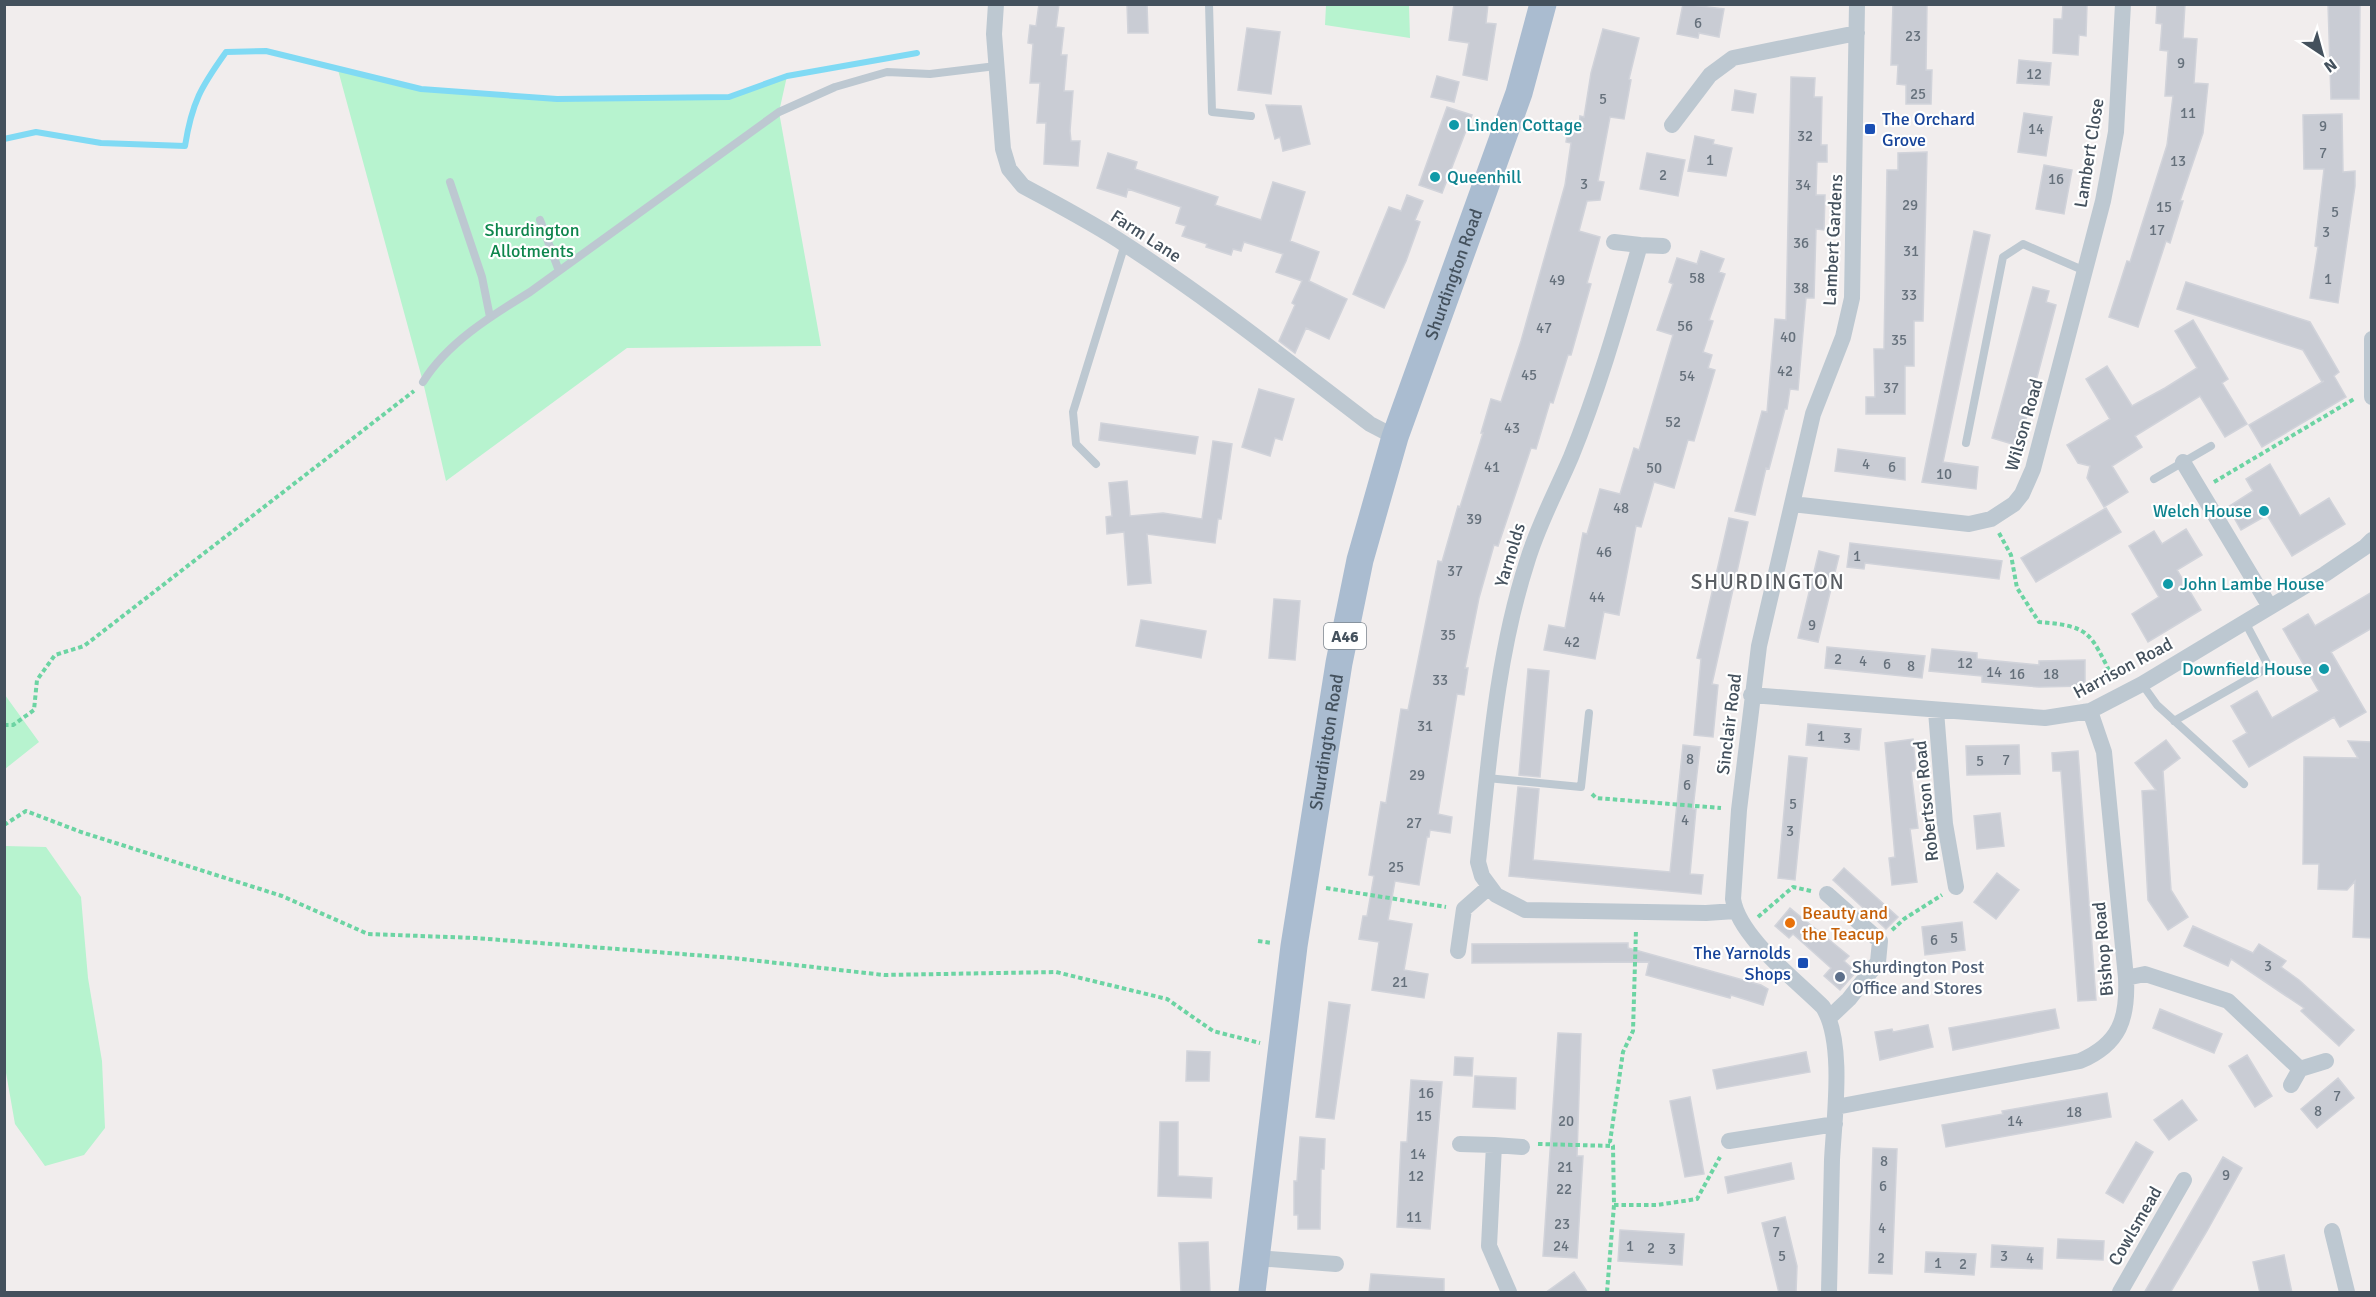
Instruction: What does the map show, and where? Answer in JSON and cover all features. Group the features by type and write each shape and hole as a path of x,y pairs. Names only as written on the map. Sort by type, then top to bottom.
{"main road":[{"name":"Shurdington Road","path":"1252,1293 1285,1014 1304,884 1339,663 1358,571 1395,437 1519,93 1543,4"}],"street":[{"name":"Farm Lane","path":"996,4 994,34 1003,149 1015,178 1023,186 1125,244 1229,317 1370,424 1395,437"},
{"name":"Lambert Gardens","path":"1792,504 1813,414 1843,337 1852,298 1857,4"},
{"name":"Lambert Close","path":"2085,271 2116,132 2123,4"},
{"path":"1672,125 1710,75 1733,58 1857,33"},
{"path":"1614,242 1663,246"},
{"name":"Yarnolds","path":"1489,887 1479,862 1487,778 1507,640 1526,563 1544,512 1570,458 1590,404 1640,245"},
{"name":"Wilson Road","path":"1792,504 1958,524 1991,519 2014,504 2029,482 2085,271"},
{"path":"2371,394 2372,339"},
{"path":"2183,462 2270,607"},
{"name":"Sinclair Road","path":"1792,504 1759,646 1751,695 1739,810 1733,899 1735,911 1744,929 1823,1007 1830,1017"},
{"name":"Harrison Road","path":"1751,695 2045,718 2090,711 2142,684 2353,557 2372,540"},
{"name":"Robertson Road","path":"1936,711 1945,824 1956,887"},
{"name":"Bishop Road","path":"1836,1107 2022,1074 2091,1057 2109,1043 2121,1025 2127,1004 2126,978 2104,752 2090,711"},
{"path":"1458,951 1464,909 1489,887 1505,902 1526,910 1706,914 1735,911"},
{"path":"1827,894 1880,940 1878,962 1849,999 1830,1017 1836,1107 1829,1293"},
{"path":"2126,978 2145,974 2228,1001 2300,1069"},
{"path":"2291,1085 2300,1069 2326,1061"},
{"path":"1729,1141 1835,1124"},
{"path":"1460,1144 1522,1147"},
{"path":"1494,1145 1489,1246 1509,1293"},
{"name":"Cowlsmead","path":"2120,1293 2184,1180"},
{"path":"2332,1231 2347,1293"},
{"path":"1256,1257 1336,1264"}],"lane":[{"path":"1209,4 1212,112 1251,116"},
{"path":"423,382 436,361 490,317 559,271 779,112 835,87 887,72 930,74 996,66"},
{"path":"450,182 482,277 490,317"},
{"path":"540,220 559,271"},
{"path":"1096,464 1076,444 1072,412 1125,244"},
{"path":"1966,443 2003,257 2023,244 2085,271"},
{"path":"2154,479 2211,446"},
{"path":"2174,721 2269,667 2245,622"},
{"path":"2142,684 2157,705 2244,784"},
{"path":"1487,778 1581,787 1589,713"}],"path":[{"path":"4,725 13,725 34,710 37,680 55,655 84,646 383,417 423,382"},
{"path":"2200,490 2371,394"},
{"path":"1991,519 2011,555 2017,588 2039,622 2071,624 2091,635 2121,695"},
{"path":"1581,787 1596,798 1739,810"},
{"path":"4,825 26,811 81,832 282,896 368,934 475,938 733,958 884,975 1056,972 1167,999 1213,1031 1232,1038"},
{"path":"1304,884 1464,909"},
{"path":"1744,929 1793,887 1827,894"},
{"path":"1880,940 1904,919 1956,887"},
{"path":"1607,1293 1614,1205 1613,1146 1610,1142 1623,1052 1633,1031 1636,912"},
{"path":"1614,1205 1657,1205 1696,1199 1729,1141"},
{"path":"1522,1147 1540,1144 1613,1146"}],"green space":[{"path":"1326,5 1409,5 1410,38 1325,25"},
{"name":"Shurdington Allotments","path":"338,70 421,89 557,99 729,97 787,76 779,112 821,346 627,348 446,481 423,382"},
{"path":"5,695 39,742 4,769"},
{"path":"5,846 46,847 81,897 88,978 102,1061 105,1128 84,1155 45,1166 15,1124 5,1067"}],"building":[{"path":"1039,4 1059,4 1056,27 1064,28 1061,55 1067,55 1064,91 1073,91 1070,131 1071,141 1080,141 1078,166 1044,164 1046,123 1037,123 1040,83 1030,83 1033,44 1028,43 1030,25 1036,26"},
{"path":"1127,4 1147,4 1148,33 1128,33"},
{"path":"1454,4 1488,4 1486,23 1496,24 1487,80 1463,75 1469,43 1449,40"},
{"path":"1683,4 1724,9 1719,37 1699,33 1698,38 1677,34"},
{"path":"1893,4 1927,4 1926,70 1932,70 1931,104 1906,104 1906,85 1897,84 1898,65 1891,65"},
{"path":"2063,4 2087,4 2086,36 2079,35 2078,55 2053,53 2054,19 2062,19"},
{"path":"2157,4 2185,4 2183,38 2197,39 2194,83 2208,84 2203,133 2180,201 2183,201 2170,243 2166,241 2138,327 2109,317 2127,261 2130,262 2167,145 2173,96 2165,96 2168,51 2160,50 2162,24 2156,23"},
{"path":"2328,4 2360,4 2359,99 2331,99"},
{"path":"1247,28 1280,32 1271,94 1238,90"},
{"path":"1603,29 1639,38 1629,79 1631,80 1624,119 1610,117 1598,181 1604,182 1600,200 1587,201 1579,231 1600,237 1587,283 1591,284 1571,355 1568,355 1553,403 1550,402 1536,449 1531,448 1498,546 1494,545 1479,598 1465,668 1468,668 1464,695 1457,694 1438,814 1452,817 1450,833 1430,830 1419,885 1395,881 1388,920 1412,924 1404,970 1428,974 1424,998 1372,990 1379,942 1359,939 1363,916 1367,916 1374,876 1369,875 1381,802 1386,803 1401,709 1408,710 1438,561 1442,562 1458,506 1460,507 1491,399 1501,402 1521,341 1565,185 1571,143 1566,142 1569,124 1579,126 1580,116 1584,117 1591,73"},
{"path":"2019,60 2051,63 2049,85 2017,83"},
{"path":"1437,76 1459,82 1454,102 1431,97"},
{"path":"1791,77 1815,78 1814,97 1822,97 1821,145 1827,145 1827,162 1817,162 1816,195 1825,195 1824,230 1816,229 1814,298 1806,298 1798,390 1790,389 1787,409 1785,409 1769,469 1766,468 1755,515 1735,511 1762,411 1767,412 1775,319 1786,320"},
{"path":"1735,90 1756,94 1753,113 1732,110"},
{"path":"1266,105 1301,106 1310,144 1283,151 1280,137 1275,139"},
{"path":"1447,107 1472,115 1442,193 1419,185"},
{"path":"2024,113 2052,117 2046,156 2018,152"},
{"path":"2342,114 2343,172 2355,171 2355,186 2338,303 2310,298 2318,247 2315,246 2324,169 2304,169 2303,115"},
{"path":"1695,136 1714,140 1713,144 1732,148 1726,176 1688,171"},
{"path":"1927,152 1923,321 1914,321 1914,366 1905,366 1905,414 1866,414 1866,397 1875,397 1874,349 1884,349 1887,170 1898,170 1898,153"},
{"path":"1108,153 1137,162 1135,169 1218,197 1215,205 1261,220 1273,182 1305,192 1290,241 1319,252 1309,281 1347,299 1329,339 1306,328 1295,353 1279,341 1295,305 1292,303 1302,281 1276,272 1283,254 1244,242 1241,251 1233,249 1231,255 1206,247 1207,244 1182,236 1186,226 1176,223 1181,207 1128,189 1126,197 1097,188"},
{"path":"1647,153 1685,160 1678,196 1640,189"},
{"path":"2044,165 2072,170 2064,214 2036,209"},
{"path":"1407,195 1423,201 1415,220 1420,222 1406,261 1384,308 1353,294 1389,207 1401,211"},
{"path":"1974,231 1990,235 1943,462 1978,467 1976,489 1922,482"},
{"path":"1701,251 1724,259 1719,272 1725,274 1709,320 1713,321 1703,352 1712,355 1708,368 1715,370 1694,441 1688,440 1674,488 1654,482 1641,527 1636,526 1619,615 1604,612 1595,659 1544,650 1549,625 1565,628 1583,533 1587,534 1600,489 1620,494 1634,448 1639,450 1673,335 1657,330 1673,284 1669,282 1677,258 1697,264"},
{"path":"2186,282 2310,322 2339,372 2334,376 2346,397 2262,447 2249,425 2324,381 2322,382 2303,350 2177,309"},
{"path":"2033,287 2049,291 2046,302 2056,305 2019,446 1992,438"},
{"path":"2193,320 2228,379 2222,383 2247,424 2225,437 2200,396 2135,436 2142,447 2112,466 2128,492 2104,507 2087,478 2090,466 2078,463 2067,445 2110,419 2086,379 2107,366 2132,406 2165,388 2197,368 2175,331"},
{"path":"1259,389 1294,399 1282,440 1275,438 1270,456 1242,447"},
{"path":"1101,423 1198,437 1195,454 1099,440"},
{"path":"1213,441 1232,444 1221,519 1218,519 1215,543 1147,534 1151,583 1128,585 1124,532 1107,534 1106,517 1112,516 1109,483 1127,481 1130,516 1163,513 1202,519"},
{"path":"1838,449 1905,458 1905,480 1835,471"},
{"name":"Welch House","path":"2270,464 2300,516 2329,498 2345,524 2292,556 2267,515 2241,530 2228,507 2253,491 2246,479"},
{"path":"2106,508 2121,532 2036,582 2021,558"},
{"path":"1729,518 1748,522 1712,684 1718,685 1713,737 1694,735 1701,659 1697,658"},
{"name":"John Lambe House","path":"2186,529 2202,555 2177,570 2201,610 2148,642 2132,614 2159,597 2129,546 2154,531 2162,544"},
{"path":"1850,543 2002,561 1999,579 1865,563 1864,569 1847,567"},
{"path":"1819,551 1839,556 1818,642 1798,638"},
{"name":"Downfield House","path":"2372,592 2372,628 2331,652 2366,712 2340,727 2334,717 2249,767 2233,741 2247,733 2231,706 2257,691 2272,718 2319,691 2283,629 2308,614 2315,626"},
{"path":"1274,599 1300,601 1295,660 1269,658"},
{"path":"1141,620 1206,631 1201,658 1136,646"},
{"path":"1827,647 1925,656 1922,678 1825,668"},
{"path":"1932,649 1977,653 1977,659 2039,665 2039,661 2085,660 2085,686 2039,687 1982,682 1982,676 1929,671"},
{"path":"1528,669 1549,671 1540,777 1519,775"},
{"path":"1808,724 1861,729 1859,750 1806,745"},
{"path":"1913,739 1916,771 1911,771 1918,828 1910,829 1917,882 1892,885 1889,858 1895,857 1885,743"},
{"path":"2166,740 2180,758 2163,771 2171,890 2188,917 2168,930 2148,900 2142,791 2156,790 2135,763"},
{"path":"2348,741 2372,742 2372,938 2353,937 2355,881 2347,890 2318,889 2319,864 2303,864 2304,757 2358,758"},
{"path":"1683,745 1700,747 1693,809 1696,809 1690,874 1703,875 1701,894 1509,876 1518,787 1539,789 1533,860 1670,872"},
{"path":"2019,745 2020,774 1967,775 1966,746"},
{"path":"2078,751 2096,1000 2078,1001 2061,771 2053,771 2052,753"},
{"path":"1789,756 1807,758 1795,880 1778,878"},
{"path":"2000,813 2004,846 1977,849 1974,816"},
{"path":"1844,868 1898,917 1886,929 1833,880"},
{"path":"1997,873 2019,890 1996,919 1974,902"},
{"path":"1790,908 1849,956 1844,961 1856,972 1840,990 1824,976 1831,968 1793,934 1789,938 1775,926"},
{"path":"1962,922 1965,950 1925,955 1922,927"},
{"path":"2193,926 2253,953 2259,944 2286,961 2281,967 2299,980 2354,1030 2339,1046 2301,1011 2304,1008 2231,959 2228,966 2184,946"},
{"path":"1628,943 1628,948 1761,985 1768,989 1763,1005 1646,975 1649,962 1472,963 1472,944"},
{"path":"1329,1002 1350,1005 1334,1119 1316,1117"},
{"path":"2055,1009 2059,1028 1953,1050 1949,1028"},
{"path":"2160,1009 2222,1034 2214,1053 2153,1028"},
{"path":"1928,1025 1933,1047 1880,1060 1875,1032 1892,1029 1893,1032"},
{"path":"1558,1033 1581,1034 1577,1156 1583,1156 1577,1258 1543,1256"},
{"path":"1187,1051 1210,1052 1209,1081 1186,1081"},
{"path":"1806,1052 1810,1072 1717,1089 1713,1070"},
{"path":"2247,1055 2272,1096 2255,1107 2229,1066"},
{"path":"1455,1057 1473,1058 1472,1076 1454,1075"},
{"path":"1475,1076 1516,1078 1515,1109 1473,1107"},
{"path":"2338,1078 2354,1098 2317,1128 2301,1109"},
{"path":"1411,1080 1442,1082 1430,1229 1397,1227 1401,1142 1407,1142"},
{"path":"2107,1093 2111,1117 1946,1147 1942,1125 2003,1114 2002,1111"},
{"path":"1690,1097 1704,1174 1685,1177 1670,1101"},
{"path":"2182,1100 2197,1120 2169,1140 2154,1120"},
{"path":"1160,1122 1178,1122 1178,1176 1212,1178 1211,1198 1158,1196"},
{"path":"1300,1137 1325,1139 1324,1169 1321,1169 1320,1229 1298,1229 1298,1215 1294,1215 1294,1181 1297,1181"},
{"path":"2136,1142 2153,1152 2123,1203 2106,1193"},
{"path":"1873,1148 1897,1149 1892,1274 1869,1273"},
{"path":"2223,1157 2242,1168 2207,1231 2170,1293 2144,1293"},
{"path":"1791,1163 1794,1179 1728,1193 1725,1177"},
{"path":"1785,1217 1797,1266 1796,1293 1779,1293 1762,1223"},
{"path":"1620,1230 1684,1234 1682,1265 1618,1261"},
{"path":"2058,1239 2104,1241 2103,1260 2057,1258"},
{"path":"1208,1242 1210,1293 1181,1293 1179,1243"},
{"path":"1992,1245 2043,1248 2042,1269 1991,1267"},
{"path":"1926,1252 1976,1254 1974,1275 1925,1272"},
{"path":"2284,1255 2292,1293 2260,1293 2253,1262"},
{"path":"1574,1272 1588,1293 1545,1293"},
{"path":"1371,1274 1444,1279 1444,1293 1369,1293"}],"waterway":[{"path":"4,139 36,132 101,143 185,146 194,106 210,75 226,52 266,51 421,89 557,99 729,97 787,76 917,53"}],"place":[{"name":"Linden Cottage","path":"1454,125"},
{"name":"The Orchard Grove","path":"1870,129"},
{"name":"Queenhill","path":"1435,177"},
{"name":"Welch House","path":"2264,511"},
{"name":"John Lambe House","path":"2168,584"},
{"name":"Downfield House","path":"2324,669"},
{"name":"Beauty and the Teacup","path":"1790,923"},
{"name":"The Yarnolds Shops","path":"1803,963"},
{"name":"Shurdington Post Office and Stores","path":"1840,977"}],"district":[{"name":"SHURDINGTON","path":"1768,582"}]}
